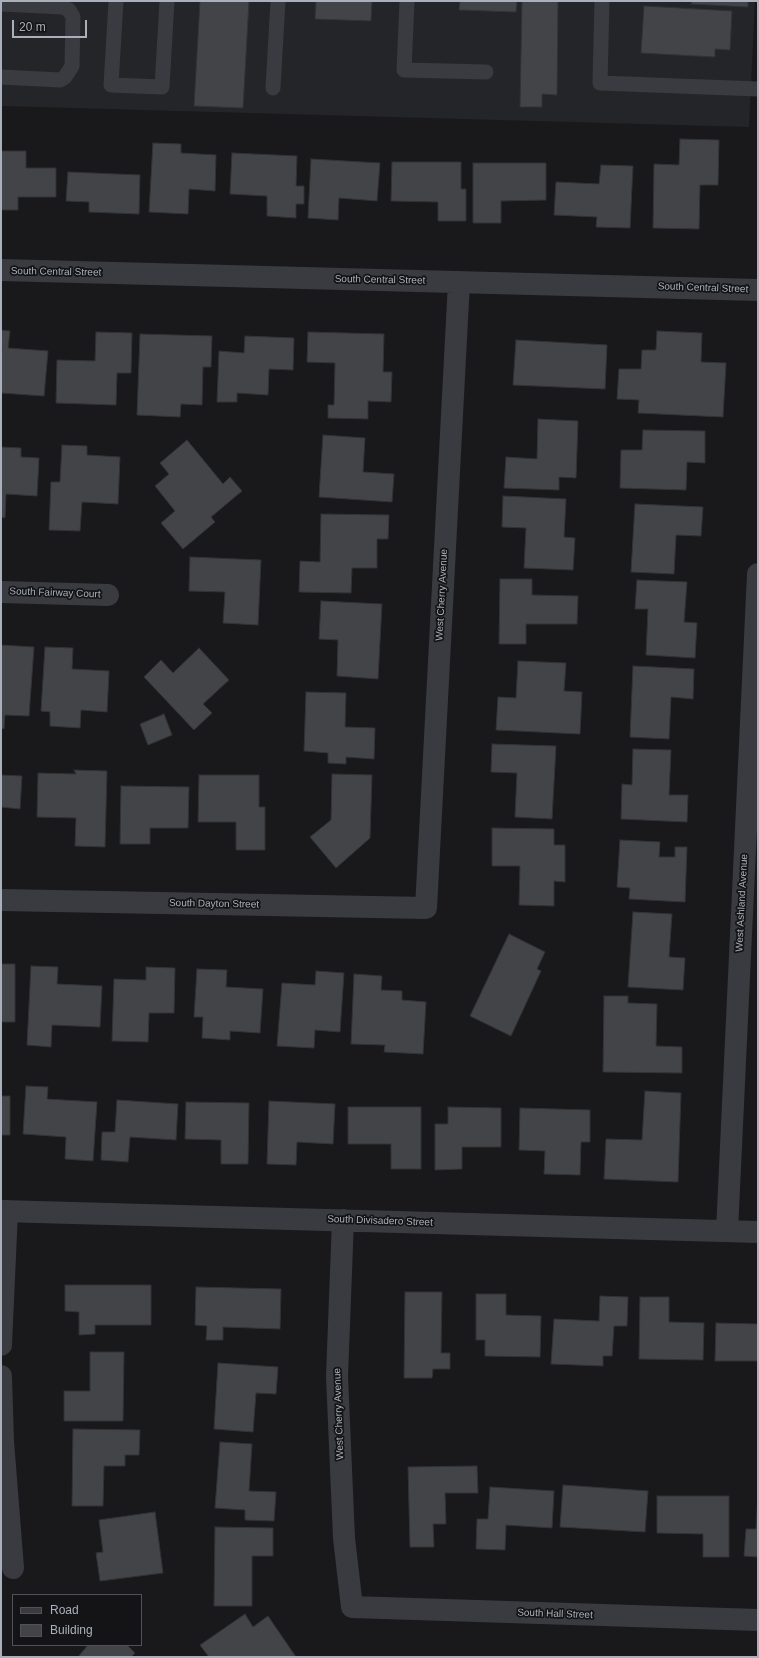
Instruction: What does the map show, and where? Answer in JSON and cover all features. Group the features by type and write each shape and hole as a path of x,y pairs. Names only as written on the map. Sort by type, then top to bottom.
{"street":[{"name":"South Central Street","path":"1,270 758,290"},
{"name":"West Cherry Avenue","path":"426,908 459,282"},
{"name":"West Ashland Avenue","path":"727,1231 758,574"},
{"name":"South Fairway Court","path":"1,592 108,595"},
{"name":"South Dayton Street","path":"1,900 426,908"},
{"name":"South Divisadero Street","path":"4,1211 758,1232"},
{"path":"1,1345 4,1211"},
{"name":"West Cherry Avenue","path":"343,1220 337,1376 344,1538 352,1608"},
{"path":"1,1376 3,1442 13,1568"},
{"name":"South Hall Street","path":"352,1608 758,1620"}],"lane":[{"path":"116,1 111,84 162,87 167,1"},
{"path":"273,88 278,1"},
{"path":"408,1 404,70 486,72"},
{"path":"602,1 600,83 758,89"},
{"path":"1,4 63,7 69,10 73,17 72,66 65,77 60,80 1,77"}],"shaded area":[{"path":"1,1 755,1 749,127 1,106"}],"building":[{"path":"200,1 249,1 243,108 194,106"},
{"path":"316,1 372,1 371,21 315,19"},
{"path":"460,1 517,1 516,12 459,10"},
{"path":"522,1 558,1 557,95 542,94 542,107 520,107"},
{"path":"692,1 748,1 748,7 691,4"},
{"path":"644,6 732,11 730,50 715,49 715,57 641,53"},
{"path":"680,139 719,140 718,185 700,185 699,229 653,228 654,164 679,165"},
{"path":"153,143 181,144 181,153 216,155 215,191 189,189 188,214 149,212"},
{"path":"1,151 26,151 26,168 56,168 56,197 18,197 18,210 1,210"},
{"path":"232,153 297,156 296,186 304,186 304,204 296,204 296,218 267,216 267,196 230,194"},
{"path":"311,159 380,163 377,201 339,198 338,220 308,218"},
{"path":"392,162 461,162 461,189 466,189 466,221 438,221 438,202 391,201"},
{"path":"473,163 546,163 546,200 501,201 501,223 473,223"},
{"path":"601,165 633,166 630,228 596,227 597,217 554,215 556,182 599,184"},
{"path":"68,172 140,175 139,214 89,212 89,202 66,201"},
{"path":"1,330 10,331 8,348 48,351 44,396 1,393"},
{"path":"657,331 702,333 701,362 726,363 723,417 638,413 639,400 617,399 619,369 641,369 642,350 656,350"},
{"path":"96,332 132,333 131,373 117,373 116,405 56,403 57,360 95,361"},
{"path":"308,332 384,334 383,372 392,372 391,402 368,401 368,419 328,418 328,405 334,405 335,363 307,362"},
{"path":"140,334 212,336 211,367 203,367 202,405 181,404 180,417 137,415"},
{"path":"245,336 294,338 293,370 269,369 268,395 237,393 237,402 217,402 219,351 244,353"},
{"path":"516,340 607,345 605,389 513,385"},
{"path":"538,419 578,421 576,478 559,477 559,490 504,488 506,457 537,459"},
{"path":"643,430 705,431 705,463 687,462 686,490 620,488 621,450 642,450"},
{"path":"323,435 365,438 363,472 394,474 392,502 319,497"},
{"path":"187,440 223,484 230,477 242,491 211,517 215,522 183,549 161,523 175,511 155,486 169,474 160,463"},
{"path":"62,445 87,446 87,455 120,457 118,504 82,502 80,531 49,530 51,482 60,482"},
{"path":"1,447 21,448 21,457 39,458 37,496 6,494 5,518 1,517"},
{"path":"503,496 566,499 564,537 575,538 573,570 524,568 526,528 502,527"},
{"path":"635,504 703,507 701,536 676,535 674,574 631,572"},
{"path":"321,514 389,515 388,539 377,539 377,568 352,568 351,593 299,592 300,561 320,562"},
{"path":"190,557 261,560 258,625 223,623 225,592 189,591"},
{"path":"500,579 532,579 532,595 578,596 577,624 526,624 526,644 499,644"},
{"path":"637,580 687,582 684,622 697,623 695,658 646,655 648,609 635,609"},
{"path":"321,601 382,604 378,679 337,676 338,640 319,639"},
{"path":"1,645 34,647 29,716 5,715 4,729 1,728"},
{"path":"45,647 73,648 72,669 109,671 107,712 81,710 80,728 50,726 50,712 41,711"},
{"path":"199,648 229,680 203,704 212,713 194,730 144,677 161,660 173,673"},
{"path":"518,661 566,663 564,691 582,692 580,734 496,730 498,697 516,698"},
{"path":"633,666 694,669 693,699 671,697 669,739 630,737"},
{"path":"306,692 346,693 345,727 375,728 374,759 346,757 346,764 328,763 328,753 304,751"},
{"path":"164,714 172,735 148,745 140,724"},
{"path":"492,744 556,746 552,819 515,817 517,773 491,772"},
{"path":"633,749 671,750 669,795 688,795 687,822 621,819 622,784 632,785"},
{"path":"74,770 107,771 105,847 75,846 76,818 37,817 38,773 76,774"},
{"path":"332,774 372,775 370,838 336,868 310,837 331,820"},
{"path":"1,775 22,776 20,809 1,807"},
{"path":"199,775 259,775 259,807 265,807 265,850 236,850 236,822 198,822"},
{"path":"121,786 189,787 188,828 150,828 150,844 120,844"},
{"path":"492,828 554,829 554,845 565,845 565,882 554,881 554,906 519,905 520,866 492,866"},
{"path":"620,840 660,842 659,857 675,857 675,847 687,847 685,902 629,899 630,888 617,887"},
{"path":"633,912 672,914 669,957 685,958 683,990 628,987"},
{"path":"509,934 545,952 537,969 541,971 511,1036 470,1016"},
{"path":"1,964 15,964 15,1022 1,1022"},
{"path":"31,966 58,967 57,984 102,986 100,1027 52,1025 51,1047 27,1045"},
{"path":"146,967 175,968 174,1013 149,1013 148,1042 112,1041 114,979 146,980"},
{"path":"197,969 227,970 226,987 263,989 260,1033 230,1031 230,1040 202,1038 203,1017 194,1017"},
{"path":"316,971 344,973 340,1032 315,1030 314,1048 277,1046 282,983 315,985"},
{"path":"354,974 382,976 381,990 402,991 402,1000 426,1002 423,1054 384,1052 385,1045 351,1044"},
{"path":"604,996 628,996 628,1003 657,1004 656,1046 682,1047 682,1073 603,1072"},
{"path":"26,1086 48,1087 47,1099 97,1102 93,1161 65,1159 66,1137 23,1134"},
{"path":"645,1091 681,1093 678,1182 604,1179 606,1139 642,1140"},
{"path":"1,1096 10,1096 10,1135 1,1135"},
{"path":"117,1100 178,1104 176,1140 130,1137 128,1162 101,1160 102,1132 115,1132"},
{"path":"269,1101 335,1104 333,1144 297,1142 296,1165 267,1164"},
{"path":"186,1102 249,1103 248,1164 221,1164 221,1140 185,1139"},
{"path":"348,1107 421,1107 421,1169 391,1169 391,1144 348,1144"},
{"path":"448,1107 501,1108 501,1147 462,1147 462,1169 435,1170 435,1124 448,1124"},
{"path":"520,1108 590,1110 590,1142 581,1142 580,1175 544,1174 545,1151 519,1150"},
{"path":"65,1285 151,1285 151,1325 95,1325 95,1334 79,1335 79,1312 65,1311"},
{"path":"196,1287 281,1289 280,1329 223,1327 223,1340 206,1340 207,1326 195,1325"},
{"path":"405,1292 442,1292 441,1353 450,1353 450,1369 433,1369 432,1378 404,1378"},
{"path":"476,1294 506,1294 506,1315 541,1316 540,1357 485,1356 485,1340 476,1340"},
{"path":"600,1296 628,1297 627,1326 614,1326 612,1356 603,1356 603,1366 551,1364 554,1319 599,1321"},
{"path":"640,1297 669,1297 669,1322 704,1323 703,1360 639,1359"},
{"path":"716,1323 758,1324 758,1361 715,1361"},
{"path":"90,1352 124,1352 123,1421 64,1421 64,1391 90,1391"},
{"path":"218,1363 278,1367 276,1394 256,1393 253,1432 214,1429"},
{"path":"73,1429 140,1430 139,1455 125,1455 125,1466 104,1466 103,1506 72,1506"},
{"path":"220,1442 252,1444 249,1491 276,1492 274,1521 245,1520 245,1510 215,1508"},
{"path":"477,1466 478,1493 445,1493 446,1524 433,1524 434,1547 410,1547 408,1467"},
{"path":"563,1485 648,1491 645,1532 560,1527"},
{"path":"490,1487 554,1491 552,1528 506,1525 505,1550 476,1549 477,1519 488,1519"},
{"path":"657,1496 729,1496 729,1557 703,1557 703,1534 657,1533"},
{"path":"758,1496 758,1557 744,1556 746,1529 756,1529"},
{"path":"155,1512 163,1573 100,1581 96,1553 103,1552 99,1520"},
{"path":"215,1527 273,1528 273,1556 252,1556 252,1606 214,1606"},
{"path":"245,1614 253,1627 268,1616 296,1657 209,1657 200,1645"},
{"path":"87,1646 128,1646 135,1653 131,1657 78,1657"}]}
